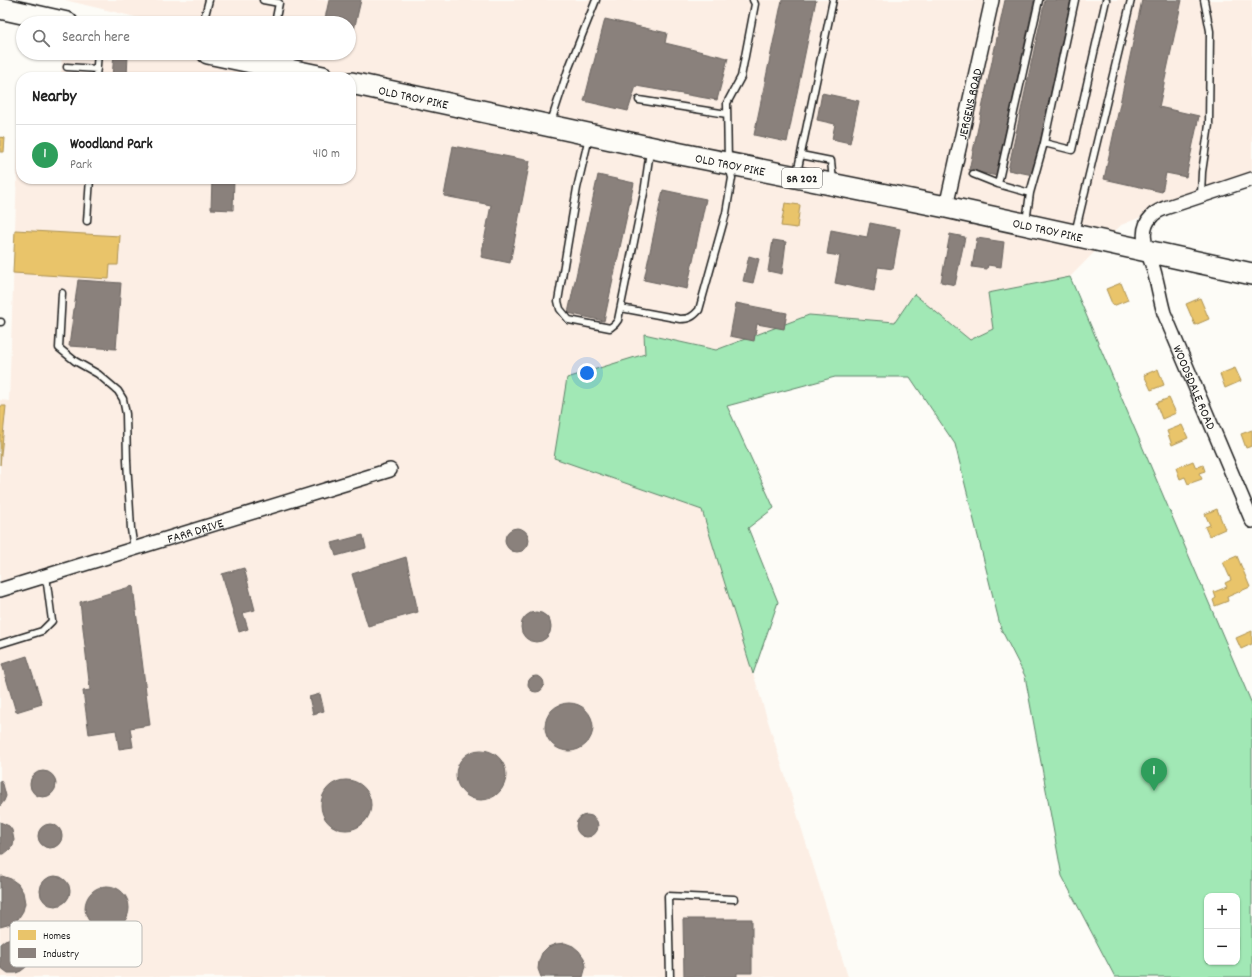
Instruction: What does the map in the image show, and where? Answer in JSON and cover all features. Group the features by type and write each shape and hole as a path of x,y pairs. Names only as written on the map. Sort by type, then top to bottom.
{"main road":[{"path":"0,8 36,16"},
{"path":"255,60 269,62 305,72"},
{"name":"OLD TROY PIKE","path":"356,84 650,147 1074,234 1252,274"}],"street":[{"name":"JERGENS ROAD","path":"946,207 992,0"},
{"name":"WOODSDALE ROAD","path":"1252,179 1165,208 1153,215 1148,221 1144,237 1164,313 1252,521"},
{"name":"FARR DRIVE","path":"0,590 390,470"}],"lane":[{"path":"205,16 208,0"},
{"path":"263,0 279,3 276,16"},
{"path":"550,126 568,70 596,0"},
{"path":"621,308 680,319 688,319 694,316 699,310 726,213 732,178 728,163 727,103 741,77 755,4 753,0"},
{"path":"796,177 833,0"},
{"path":"998,184 1039,0"},
{"path":"1026,224 1030,192 1044,143 1075,0"},
{"path":"1044,143 1072,150 1106,0"},
{"path":"1074,234 1130,0"},
{"path":"1201,195 1202,172 1209,125 1210,31 1204,0"},
{"path":"97,72 98,60"},
{"path":"67,67 97,69"},
{"path":"639,100 727,114"},
{"path":"590,134 577,188 558,301 560,309 569,320 610,328 618,320 644,193 650,147"},
{"path":"801,155 831,161 834,184"},
{"path":"973,174 998,184 1030,192"},
{"path":"88,221 90,184"},
{"path":"62,292 59,348 75,361 98,374 118,391 123,399 126,414 131,529 134,548"},
{"path":"0,644 42,631 52,621 46,576"},
{"path":"670,977 668,896 734,899"}],"shaded area":[{"path":"65,0 1252,0 1252,173 1121,225 1070,277 988,293 993,329 970,340 914,294 895,322 809,315 716,350 645,334 645,354 555,458 702,510 848,977 0,977 0,400 9,401 17,184 356,184 356,72 61,72 62,60 356,60 356,16 131,16"}],"green space":[{"path":"1070,277 1252,704 1252,977 1115,977 1062,876 1025,676 1001,629 955,444 910,377 835,377 727,406 774,508 748,528 778,602 753,674 702,510 554,458 567,378 645,354 644,334 716,350 809,315 895,322 914,294 970,340 993,329 988,293"}],"building: Homes":[{"path":"0,137 5,138 4,152 0,152"},
{"path":"785,203 800,205 797,228 781,226"},
{"path":"15,230 120,236 118,265 110,265 109,279 13,273"},
{"path":"1121,283 1128,300 1113,306 1106,289"},
{"path":"1200,298 1209,319 1195,325 1186,304"},
{"path":"1235,368 1241,381 1225,388 1220,374"},
{"path":"1158,369 1164,385 1151,390 1144,375"},
{"path":"1169,398 1176,413 1162,419 1156,403"},
{"path":"0,406 6,406 0,465"},
{"path":"1182,425 1188,438 1172,445 1167,431"},
{"path":"1252,430 1252,446 1246,448 1241,434"},
{"path":"1193,461 1196,468 1203,465 1205,471 1199,473 1202,479 1188,484 1185,477 1180,479 1176,468"},
{"path":"1217,509 1225,529 1209,536 1205,527 1210,525 1205,514"},
{"path":"1237,556 1250,587 1227,597 1228,601 1215,606 1213,600 1216,598 1214,592 1227,587 1225,583 1231,580 1223,562"},
{"path":"1252,631 1252,644 1241,649 1236,638"}],"building: Industry":[{"path":"329,0 361,0 356,21 356,16 326,16"},
{"path":"782,0 816,0 787,142 754,135"},
{"path":"1005,0 1034,0 997,176 969,170"},
{"path":"1045,0 1071,0 1033,175 1008,170"},
{"path":"1142,0 1182,0 1159,107 1199,116 1186,177 1166,173 1162,192 1104,179"},
{"path":"605,19 667,33 665,43 728,58 717,100 636,86 628,111 584,101"},
{"path":"113,60 128,60 127,72 112,72"},
{"path":"822,93 859,101 850,143 832,139 835,124 817,120"},
{"path":"453,146 530,161 510,263 481,257 491,205 444,196"},
{"path":"598,175 634,183 604,321 568,313"},
{"path":"212,184 234,184 233,210 211,209"},
{"path":"663,190 706,199 687,289 644,280"},
{"path":"870,223 900,229 893,269 878,267 874,291 835,283 840,256 827,254 831,230 867,237"},
{"path":"950,234 965,237 955,285 941,282"},
{"path":"977,238 1004,242 1001,267 988,265 987,269 972,267"},
{"path":"773,240 786,242 782,274 768,271"},
{"path":"749,256 759,259 753,283 743,281"},
{"path":"78,280 121,283 116,349 69,346"},
{"path":"736,303 787,313 784,329 757,324 754,341 730,336"},
{"path":"517,528 526,531 529,540 526,549 517,552 508,549 505,540 508,531"},
{"path":"363,535 366,548 336,556 332,543"},
{"path":"406,557 418,612 368,626 352,574"},
{"path":"244,568 255,610 243,613 248,629 239,632 222,574"},
{"path":"133,586 150,725 130,728 133,747 119,749 116,730 89,734 83,691 90,690 80,602"},
{"path":"536,612 542,613 550,621 550,633 542,641 536,642 530,641 522,633 521,627 522,621 530,613"},
{"path":"27,656 42,704 16,712 2,664"},
{"path":"536,676 543,681 544,684 539,691 536,692 529,687 528,684 533,677"},
{"path":"320,694 324,711 313,714 309,697"},
{"path":"564,703 574,703 583,707 589,713 592,718 592,736 583,747 574,751 564,751 555,747 549,741 545,732 545,722 549,713 555,707"},
{"path":"476,750 486,750 499,757 506,770 506,780 499,793 486,800 476,800 467,796 460,789 456,780 456,770 460,761 467,754"},
{"path":"43,771 52,775 56,784 52,793 43,797 34,793 30,784 34,775"},
{"path":"0,780 3,784 6,796 0,806"},
{"path":"346,780 360,784 367,791 371,805 367,819 360,826 346,830 332,826 325,819 321,805 325,791 332,784"},
{"path":"583,815 591,815 598,822 598,830 591,837 583,837 576,830 576,822"},
{"path":"0,822 9,826 12,830 14,840 13,846 4,854 0,854"},
{"path":"50,824 55,825 61,831 61,841 55,847 50,848 45,847 39,841 38,836 39,831 45,825"},
{"path":"2,876 11,879 18,884 23,892 25,903 23,911 18,919 15,921 10,921 10,924 0,927 0,877"},
{"path":"55,876 61,877 69,885 69,897 61,905 55,906 49,905 41,897 40,891 41,885 49,877"},
{"path":"103,886 111,886 123,892 129,904 129,912 124,921 90,921 85,912 85,904 91,892"},
{"path":"683,919 752,919 752,973 737,973 737,977 684,977"},
{"path":"10,938 10,967 26,967 21,971 16,973 8,973 0,967 0,944"},
{"path":"565,943 573,946 584,958 586,966 583,977 541,977 538,969 542,953 548,947"}],"place":[{"name":"Woodland Park","path":"1154,791"}]}
